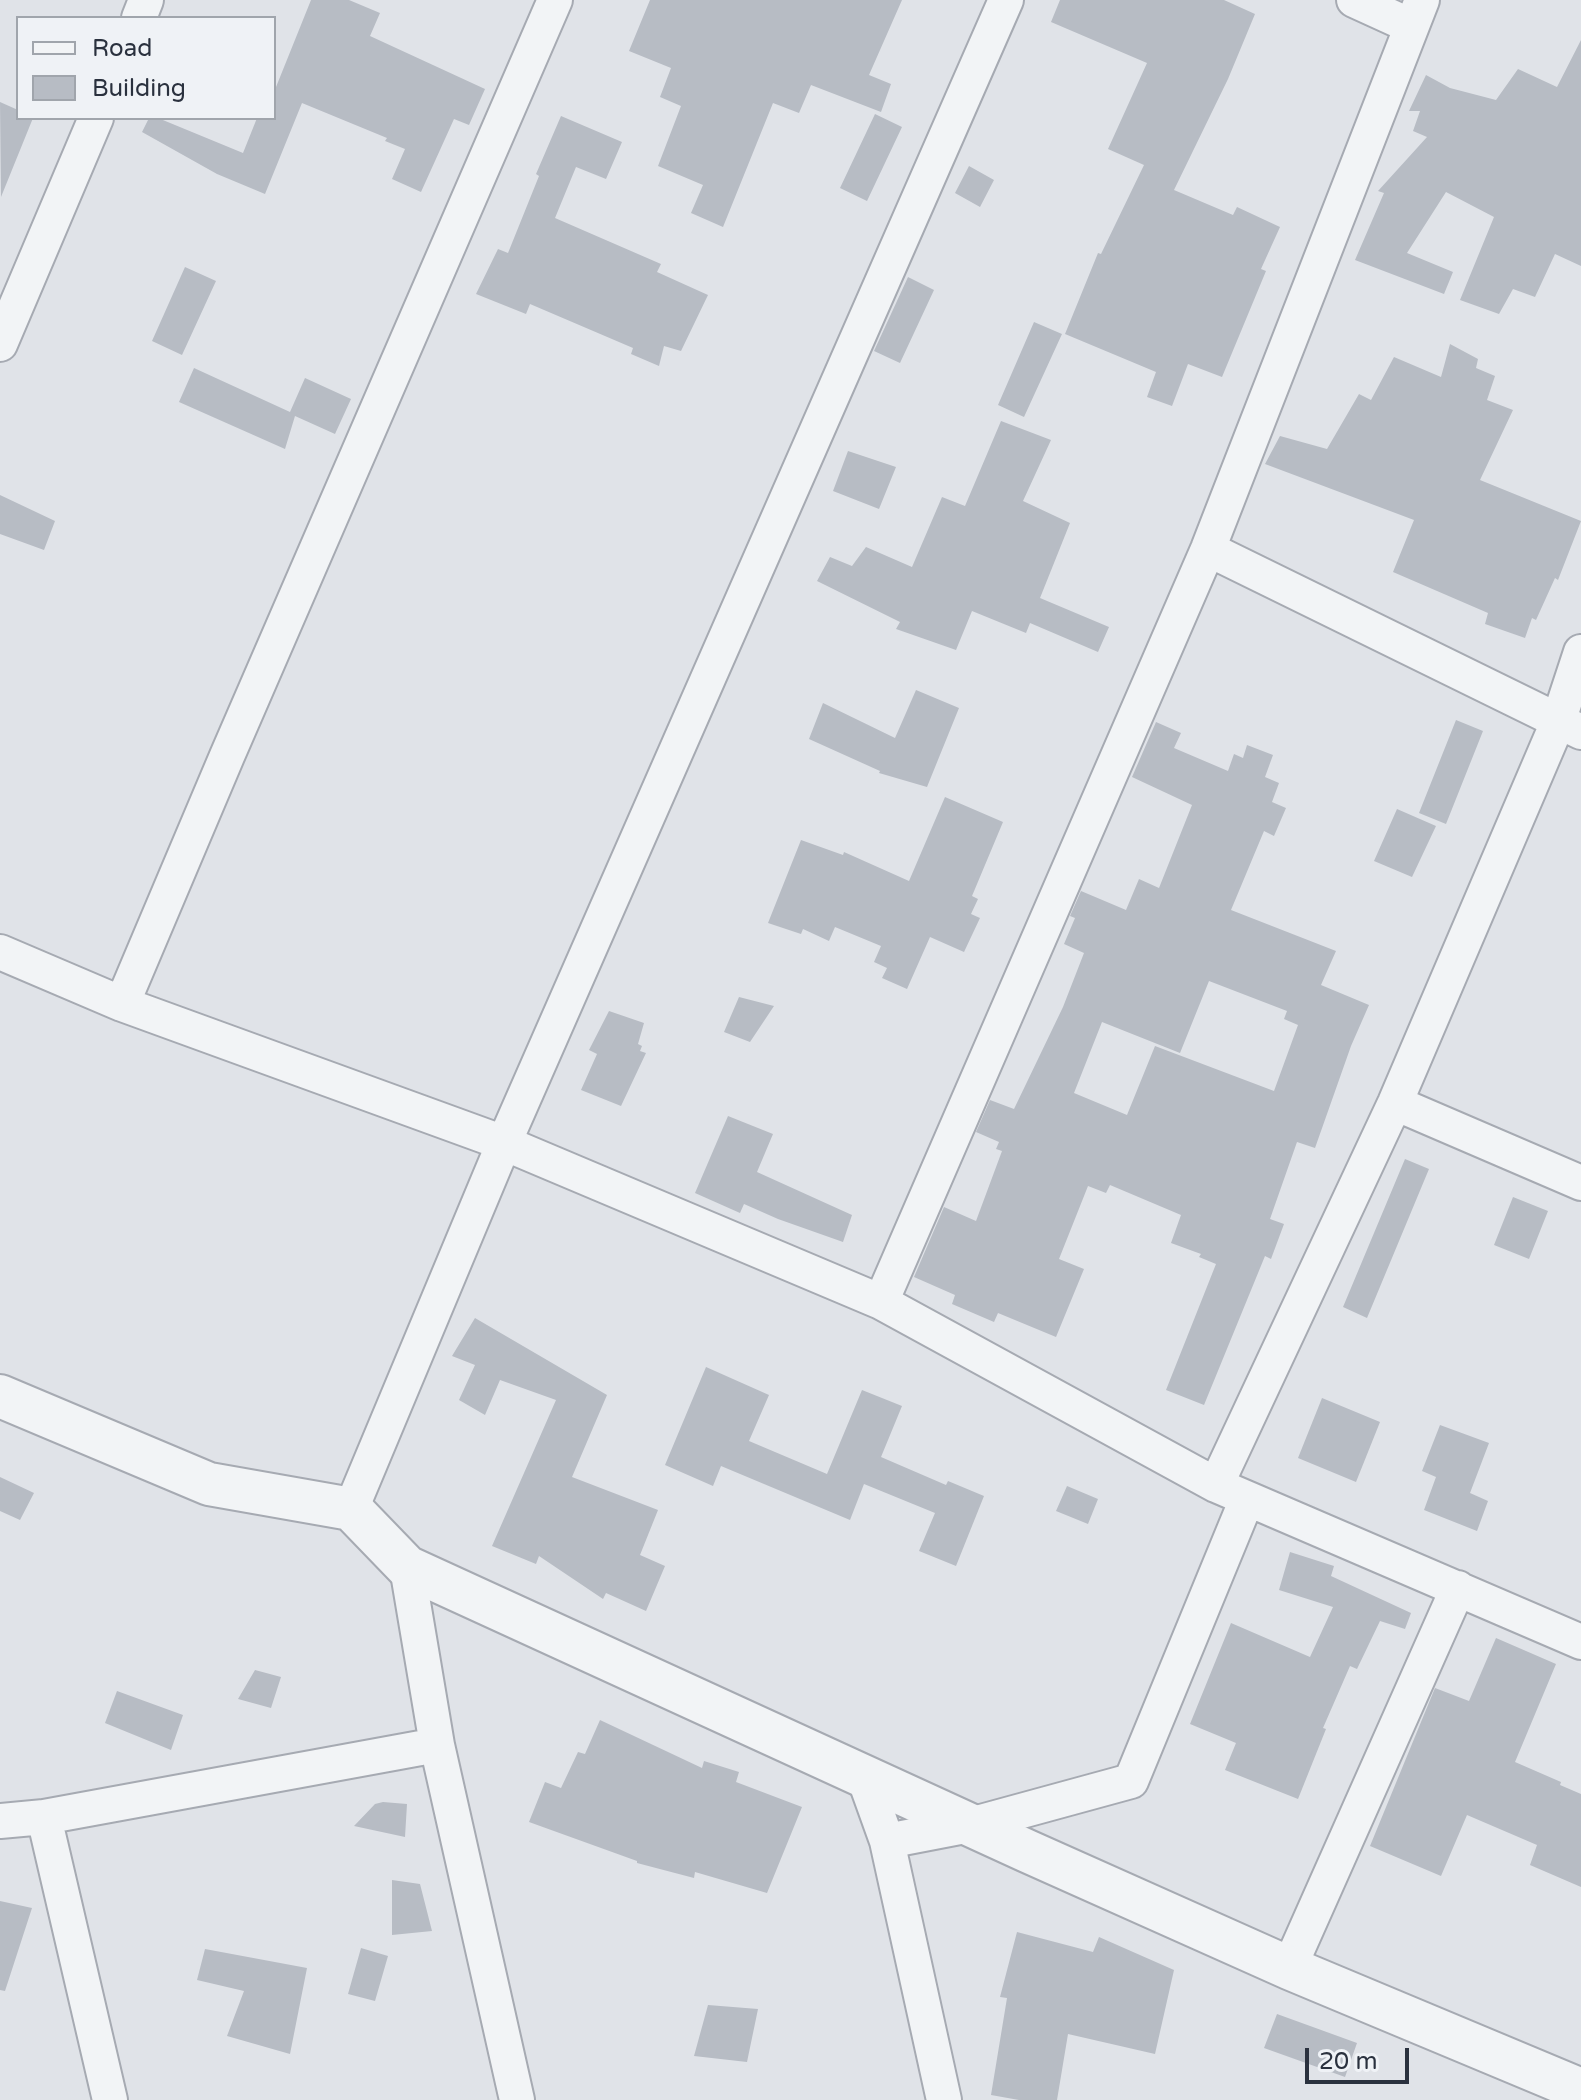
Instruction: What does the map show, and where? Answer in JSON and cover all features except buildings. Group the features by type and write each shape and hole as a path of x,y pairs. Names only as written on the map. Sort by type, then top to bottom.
{"street":[{"path":"122,1004 555,0"},
{"path":"351,1509 504,1143 1006,0"},
{"path":"881,1302 1208,549 1417,13 1354,0"},
{"path":"0,344 95,120"},
{"path":"1208,549 1569,727"},
{"path":"887,1841 970,1825 1131,1781 1232,1492 1395,1103 1569,727 1581,652"},
{"path":"0,952 122,1004 504,1143 881,1302 1232,1492 1581,1642"},
{"path":"1395,1103 1581,1183"},
{"path":"0,1396 209,1484 351,1509 407,1567 1289,1968 1581,2090"},
{"path":"407,1567 437,1745 517,2100"},
{"path":"1289,1968 1458,1588"},
{"path":"0,1821 44,1817 437,1745"},
{"path":"864,1777 887,1841 944,2100"},
{"path":"44,1817 110,2100"}]}
